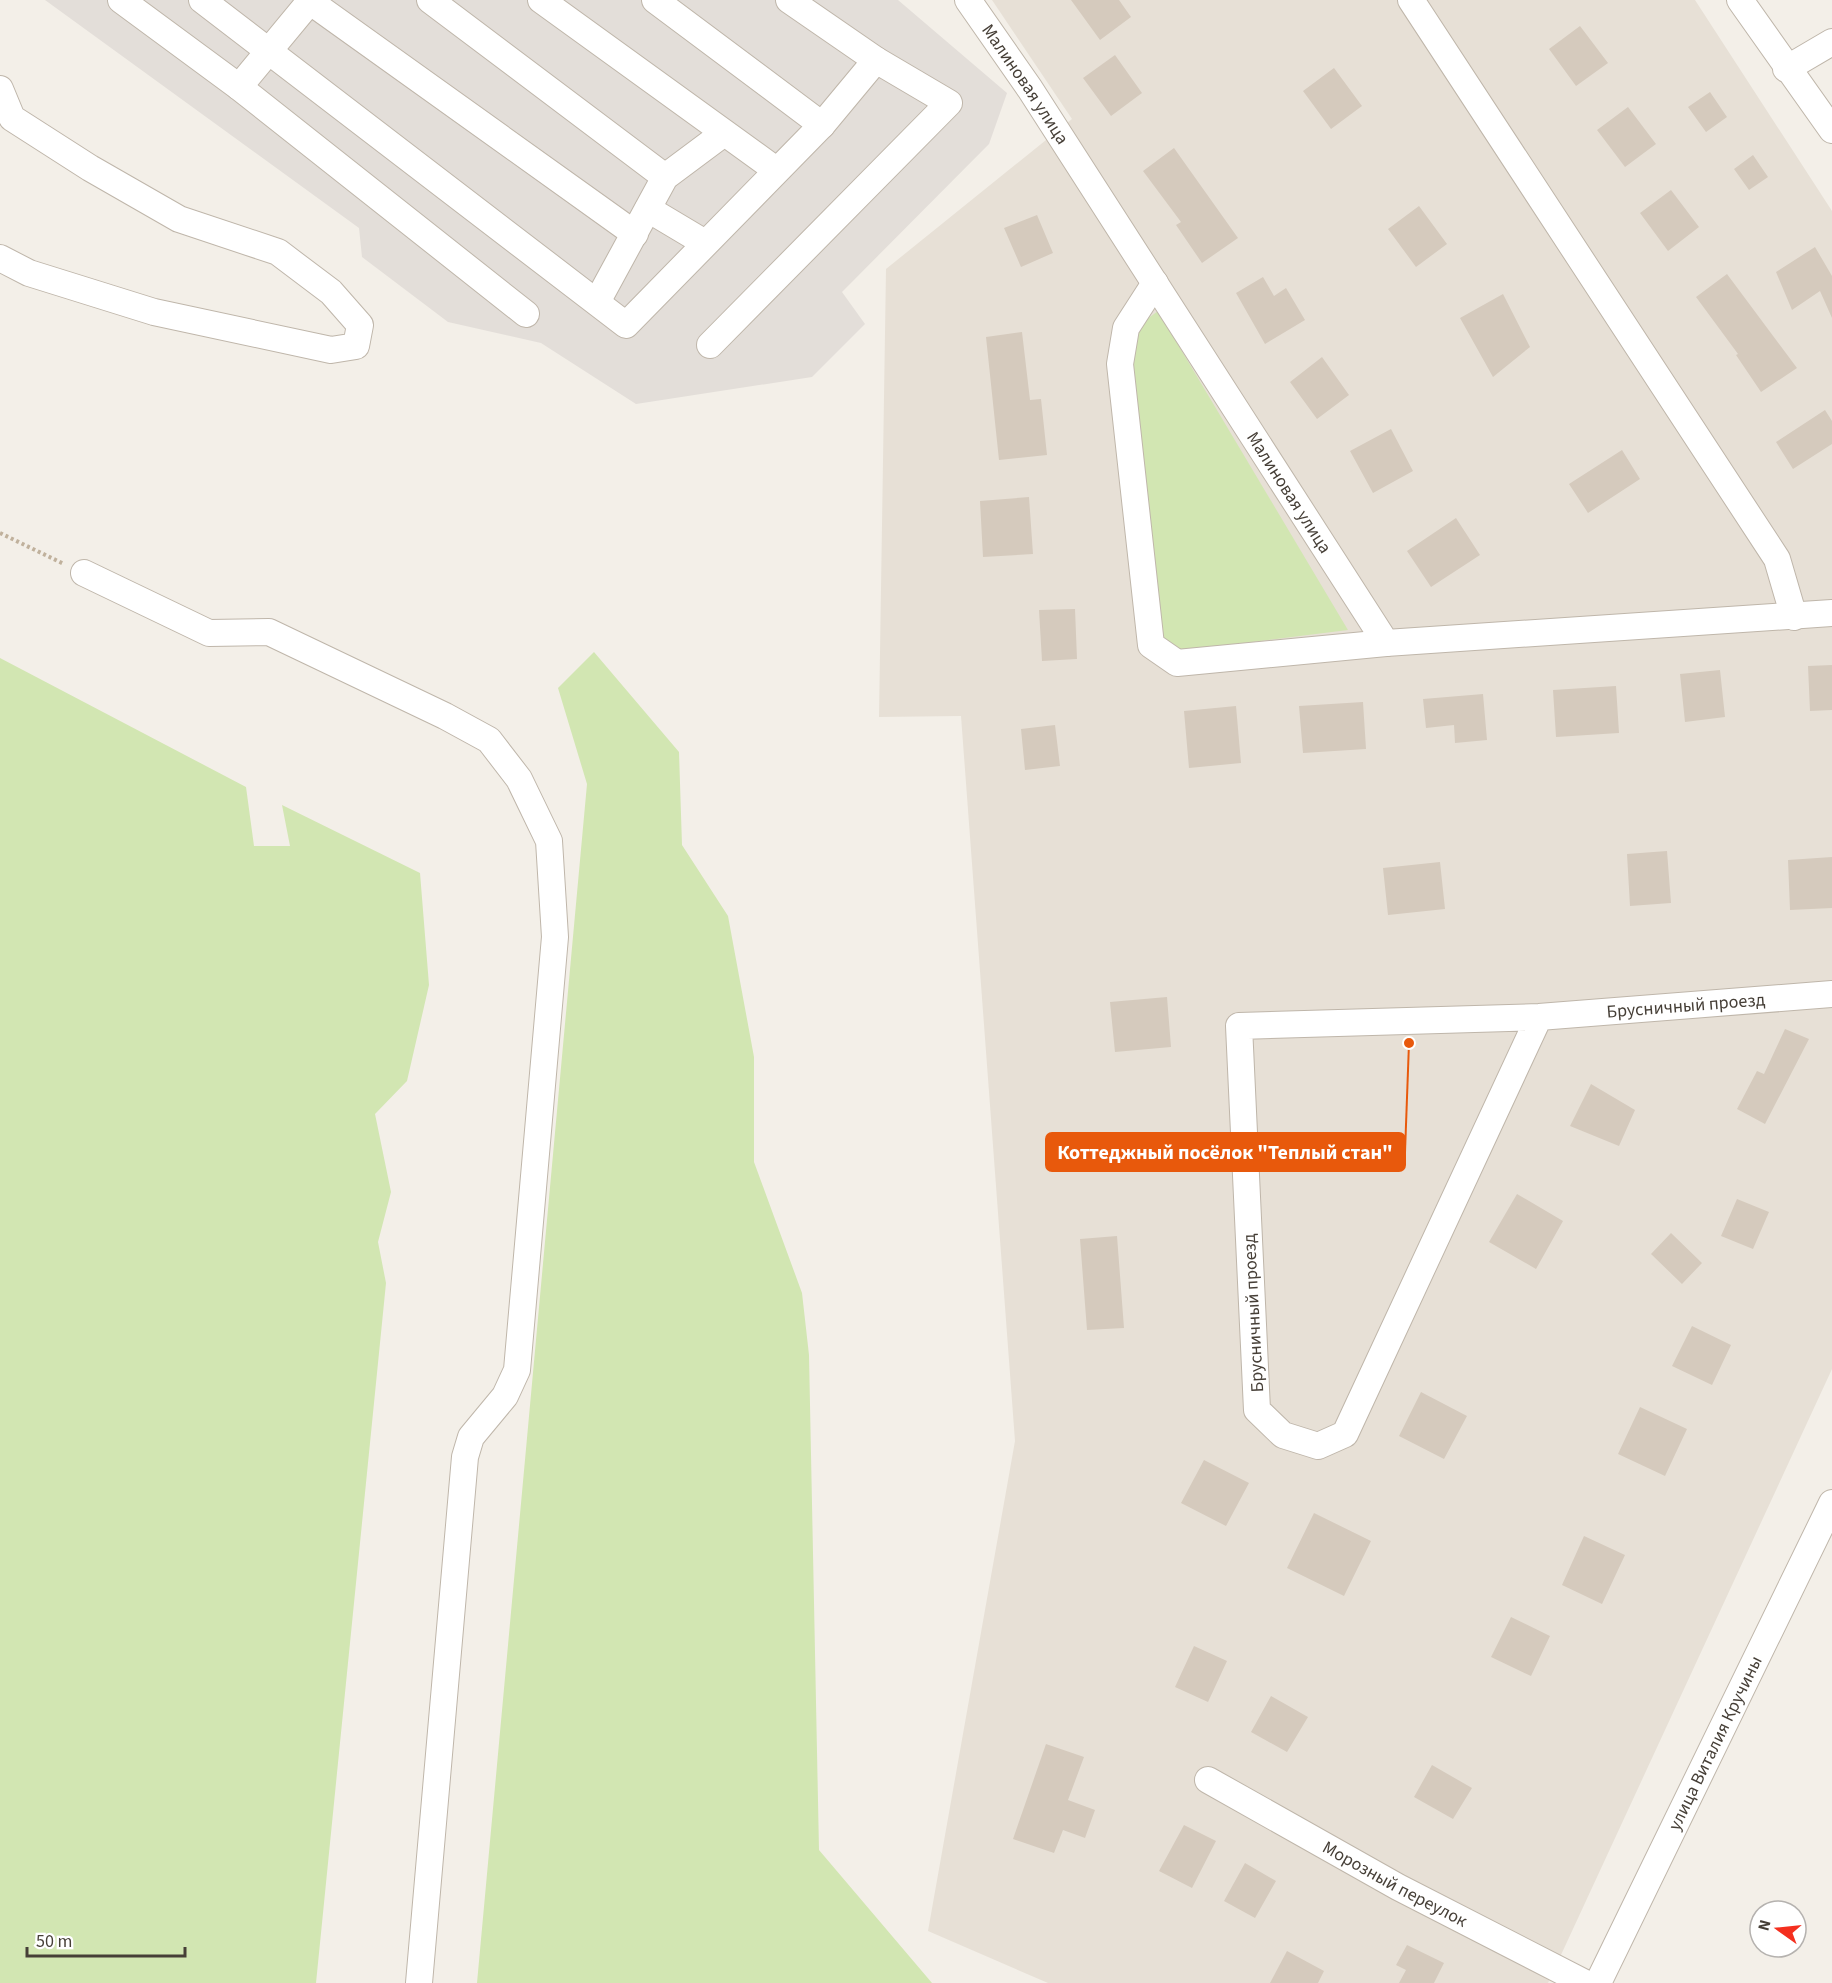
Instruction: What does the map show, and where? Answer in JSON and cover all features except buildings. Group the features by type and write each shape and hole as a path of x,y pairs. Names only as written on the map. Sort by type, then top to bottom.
{"street":[{"path":"121,0 239,87 526,314"},
{"path":"202,0 626,325 822,125 876,60"},
{"path":"239,87 309,0 635,234"},
{"path":"430,0 665,177"},
{"path":"541,0 776,170"},
{"path":"655,0 822,125"},
{"path":"710,345 949,104 876,60 789,0"},
{"name":"Малиновая улица","path":"968,0 1030,89 1386,643"},
{"path":"1411,0 1777,559 1794,617"},
{"path":"1740,0 1786,69 1832,130"},
{"path":"1786,69 1832,42"},
{"path":"0,89 12,118 90,168 179,219 278,252 331,292 360,325 356,346 331,350 154,312 29,273 0,258"},
{"path":"597,302 665,177 724,133"},
{"path":"648,209 705,243"},
{"path":"1155,283 1126,328 1120,364 1151,645 1177,663 1386,643 1832,613"},
{"path":"84,573 209,633 269,632 445,716 489,740 519,779 549,841 555,937 517,1370 505,1396 471,1437 465,1457 419,1983"},
{"name":"Брусничный проезд","path":"1539,1017 1345,1434 1318,1446 1283,1436 1257,1410 1239,1026 1539,1017 1832,994"},
{"name":"улица Виталия Кручины","path":"1598,1983 1832,1503"},
{"name":"Морозный переулок","path":"1208,1780 1398,1887 1585,1983"}],"path":[{"path":"0,534 84,573"}],"shaded area":[{"path":"45,0 898,0 1007,93 989,144 842,292 865,324 812,377 636,404 541,343 448,322 362,257 359,228"},
{"path":"992,0 1695,0 1832,211 1832,1369 1548,1983 1048,1983 928,1931 1015,1441 961,716 879,717 886,269 1072,119"}],"green space":[{"path":"1158,311 1348,630 1182,651 1162,638 1129,370 1135,328"},
{"path":"594,652 679,752 682,845 728,916 754,1057 754,1162 802,1293 809,1355 819,1850 932,1983 477,1983 587,784 558,688"},
{"path":"0,658 246,787 254,846 290,846 282,805 420,873 429,985 407,1081 375,1114 391,1192 378,1242 386,1283 316,1983 0,1983"}],"place":[{"name":"Коттеджный посёлок \"Теплый стан\"","path":"1409,1043"}]}
